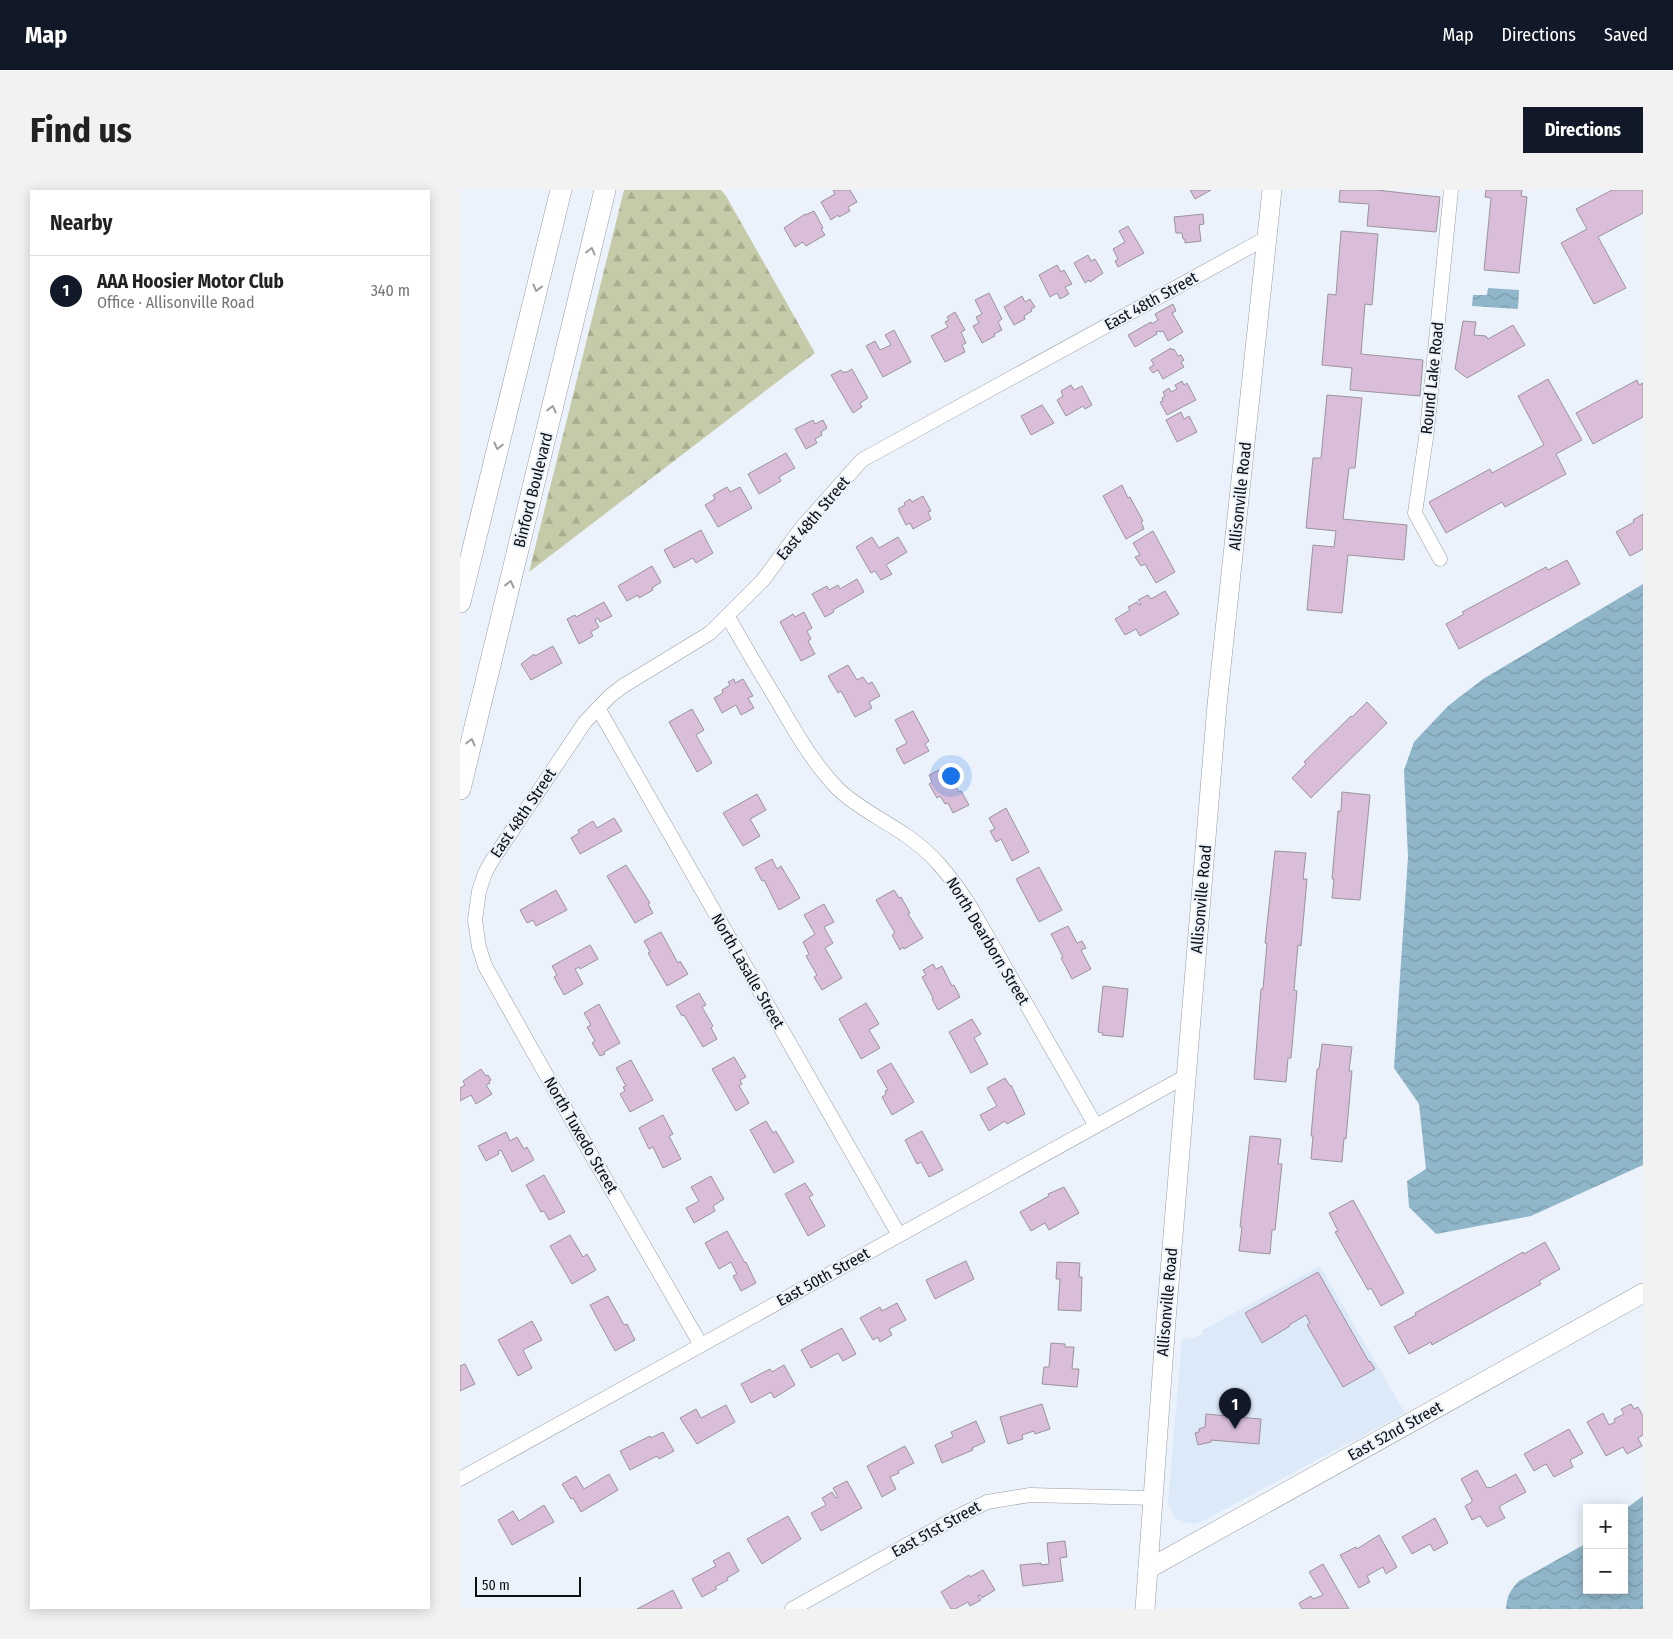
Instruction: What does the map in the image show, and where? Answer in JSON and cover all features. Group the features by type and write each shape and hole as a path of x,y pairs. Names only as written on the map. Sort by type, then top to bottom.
{"main road":[{"path":"460,602 561,190"},
{"name":"Binford Boulevard","path":"460,789 605,190"},
{"name":"Allisonville Road","path":"1145,1609 1152,1498 1217,705 1272,190"},
{"name":"East 52nd Street","path":"1148,1570 1643,1293"}],"street":[{"name":"Round Lake Road","path":"1440,559 1415,513 1427,431 1451,190"},
{"name":"East 48th Street","path":"475,920 479,891 491,862 574,737 598,708 632,679 710,634 763,580 803,526 862,460 1268,237"},
{"name":"North Dearborn Street","path":"728,617 801,741 820,769 854,802 904,834 928,853 955,884 975,914 1096,1126"},
{"name":"North Lasalle Street","path":"598,708 899,1235"},
{"name":"North Tuxedo Street","path":"475,920 479,947 488,972 701,1345"},
{"name":"East 50th Street","path":"460,1479 1186,1076"},
{"name":"East 51st Street","path":"792,1609 987,1502 1030,1495 1152,1498"}],"shaded area":[{"path":"1320,1266 1405,1413 1203,1521 1194,1524 1177,1519 1168,1503 1182,1339 1194,1338 1203,1334 1203,1330"}],"green space":[{"path":"624,190 721,190 815,353 529,572"}],"water":[{"path":"1488,288 1519,290 1518,309 1472,306 1473,295 1487,295"},
{"path":"1643,584 1643,1165 1531,1216 1436,1234 1409,1207 1407,1181 1426,1169 1419,1104 1394,1068 1408,857 1404,770 1414,742 1448,706 1483,679"},
{"path":"1643,1496 1643,1609 1506,1609 1507,1600 1513,1587 1519,1581 1583,1545 1583,1594 1628,1594 1628,1507"}],"building":[{"path":"834,190 850,190 857,202 848,207 850,211 839,217 838,215 831,220 821,202 835,194"},
{"path":"1190,190 1211,190 1195,199"},
{"path":"1340,190 1376,190 1440,197 1436,232 1367,226 1369,204 1339,202"},
{"path":"1486,190 1522,190 1521,196 1527,197 1519,273 1484,270 1491,198 1485,197"},
{"path":"1612,190 1643,190 1643,213 1598,237 1626,288 1594,304 1561,243 1587,229 1576,209"},
{"path":"814,211 825,235 806,246 803,242 795,247 784,228 805,214"},
{"path":"1203,214 1204,224 1199,225 1201,241 1185,243 1182,233 1176,233 1174,217"},
{"path":"1128,226 1144,253 1118,267 1115,261 1118,259 1113,249 1125,242 1119,231"},
{"path":"1341,231 1378,234 1372,305 1365,304 1361,354 1423,360 1420,396 1350,390 1352,368 1322,365 1328,294 1336,295"},
{"path":"1088,255 1091,261 1095,259 1103,273 1090,282 1089,280 1085,283 1074,263"},
{"path":"1057,265 1061,272 1064,270 1072,284 1065,287 1069,294 1060,299 1057,293 1050,297 1039,275"},
{"path":"989,293 1002,319 998,322 1002,330 982,343 973,326 979,323 976,317 982,314 975,300"},
{"path":"1022,296 1025,302 1030,299 1035,307 1024,316 1025,319 1014,325 1004,307"},
{"path":"1173,304 1176,311 1172,313 1183,332 1168,341 1163,331 1159,331 1135,347 1128,335 1158,320 1155,314"},
{"path":"955,312 965,330 961,332 966,343 962,345 965,352 945,362 931,336 948,327 945,322 949,320 947,317"},
{"path":"1463,321 1476,322 1474,335 1486,336 1488,339 1513,325 1525,345 1467,378 1455,369"},
{"path":"894,330 911,362 883,377 866,346 875,341 880,350 891,345 885,335"},
{"path":"1171,348 1172,350 1174,349 1178,356 1181,355 1184,360 1181,362 1184,367 1163,379 1158,370 1153,373 1149,368 1154,365 1151,360"},
{"path":"852,369 868,398 860,403 862,407 853,413 831,375 841,370 842,372 847,372"},
{"path":"1548,379 1582,440 1556,454 1566,474 1505,507 1502,502 1446,533 1429,502 1490,469 1492,473 1544,445 1518,396"},
{"path":"1637,380 1639,385 1643,383 1643,417 1593,444 1576,413"},
{"path":"1182,381 1184,385 1187,383 1196,400 1167,415 1160,402 1163,401 1162,398 1165,396 1163,392 1169,388 1171,392 1177,389 1175,385"},
{"path":"1071,385 1074,390 1082,386 1092,405 1085,409 1083,406 1066,416 1057,400 1063,396 1061,391"},
{"path":"1327,395 1362,398 1355,468 1349,468 1343,519 1407,525 1404,560 1348,555 1342,613 1307,610 1313,545 1334,547 1336,531 1306,528 1313,458 1321,458"},
{"path":"1042,405 1054,423 1031,435 1021,416"},
{"path":"1181,412 1184,419 1189,416 1197,432 1177,442 1166,420"},
{"path":"813,420 815,424 823,420 827,428 821,432 822,435 815,439 817,443 806,449 795,429"},
{"path":"786,453 795,468 779,477 781,481 759,494 748,474"},
{"path":"1122,485 1143,521 1141,522 1144,529 1126,539 1103,496"},
{"path":"727,487 730,492 740,487 752,508 718,527 705,505 715,499 713,495"},
{"path":"923,496 931,511 928,512 931,519 913,529 910,523 906,525 898,509 910,499 912,502"},
{"path":"1643,514 1643,549 1630,556 1616,532 1634,522 1633,520"},
{"path":"701,530 713,553 696,563 693,558 674,568 664,550"},
{"path":"1153,531 1175,572 1156,583 1145,564 1141,566 1135,557 1140,555 1133,543"},
{"path":"872,537 879,548 898,537 907,552 886,565 892,574 881,580 875,571 871,573 856,547"},
{"path":"1567,560 1580,584 1459,649 1446,624 1464,614 1462,612 1546,567 1548,570"},
{"path":"652,566 661,582 652,588 653,590 639,598 638,595 627,601 618,586"},
{"path":"857,579 864,592 833,610 834,612 825,617 812,594 827,586 829,590 838,585 840,589"},
{"path":"1165,591 1179,614 1140,636 1136,629 1125,635 1115,619 1130,610 1128,607 1137,602 1139,605 1141,604 1138,600 1148,595 1151,599"},
{"path":"604,602 612,616 600,622 598,618 595,620 599,627 591,632 593,636 579,644 567,619 575,615 576,617"},
{"path":"804,612 812,628 807,631 811,639 808,641 815,654 801,661 780,622 793,614 795,617"},
{"path":"553,646 562,663 531,680 521,664 534,654 535,656"},
{"path":"848,665 857,680 863,677 868,684 872,682 880,696 869,702 872,708 855,717 841,691 838,693 828,676"},
{"path":"734,679 735,683 743,679 753,696 748,698 754,708 741,715 736,705 722,713 714,698 723,693 722,690 730,685 728,682"},
{"path":"1367,702 1387,723 1311,798 1292,778 1306,764 1304,762"},
{"path":"692,709 704,730 696,735 712,763 697,772 669,722"},
{"path":"913,711 929,741 925,744 929,751 904,764 896,749 907,743 895,720"},
{"path":"945,767 959,792 961,791 969,805 953,813 948,803 945,804 940,796 937,798 929,784 932,782 929,775"},
{"path":"1342,792 1370,795 1360,900 1332,898 1338,811 1341,811"},
{"path":"757,794 766,810 750,819 760,836 743,846 723,813"},
{"path":"1006,808 1029,852 1012,861 1001,839 996,842 990,831 995,829 989,818"},
{"path":"614,818 622,831 580,854 571,838 579,833 578,830 593,821 597,828"},
{"path":"1275,851 1306,853 1303,879 1307,879 1301,946 1298,945 1294,990 1297,991 1291,1058 1288,1058 1286,1082 1254,1079 1261,989 1263,989 1267,943 1265,943"},
{"path":"772,859 777,869 781,866 800,898 779,910 764,880 762,881 755,868"},
{"path":"626,865 650,903 648,904 653,913 635,923 607,876"},
{"path":"1039,867 1062,910 1039,922 1016,879"},
{"path":"556,890 567,910 536,926 533,920 527,923 520,910"},
{"path":"894,890 899,898 901,897 910,913 908,914 923,938 900,950 892,935 895,933 876,900"},
{"path":"824,904 834,922 824,927 833,943 825,948 842,978 822,990 814,977 817,975 806,956 809,954 803,942 815,934 804,915"},
{"path":"1068,926 1077,943 1082,941 1086,948 1081,950 1091,969 1072,979 1051,934"},
{"path":"661,932 678,963 680,961 688,974 667,986 648,953 650,952 644,941"},
{"path":"590,945 598,959 580,969 579,967 575,969 583,984 564,995 554,977 557,975 552,966"},
{"path":"933,964 936,969 942,966 960,997 938,1010 922,977 926,975 923,970"},
{"path":"1103,986 1128,989 1123,1037 1102,1035 1103,1033 1098,1032"},
{"path":"699,993 706,1005 702,1007 713,1026 711,1028 717,1039 703,1047 684,1015 682,1016 676,1006"},
{"path":"866,1003 879,1024 869,1030 880,1048 861,1059 839,1019"},
{"path":"599,1004 620,1043 600,1056 592,1043 595,1041 587,1027 591,1025 584,1013"},
{"path":"972,1019 981,1034 974,1038 988,1064 971,1073 949,1032"},
{"path":"1322,1044 1352,1047 1349,1071 1352,1071 1342,1162 1311,1159 1313,1136 1311,1136 1317,1069 1319,1069"},
{"path":"734,1057 746,1077 740,1080 742,1084 739,1086 749,1103 736,1111 712,1069"},
{"path":"631,1060 653,1100 630,1112 620,1094 625,1091 623,1087 626,1086 616,1068"},
{"path":"891,1063 914,1102 892,1115 882,1097 886,1094 885,1091 888,1090 877,1071"},
{"path":"481,1069 491,1080 486,1085 492,1094 476,1104 471,1095 460,1101 460,1088 465,1085 463,1081"},
{"path":"1005,1078 1011,1085 1025,1114 1007,1124 1005,1121 989,1131 980,1115 997,1106 987,1088"},
{"path":"663,1115 673,1134 669,1136 681,1159 663,1168 653,1147 649,1149 639,1128"},
{"path":"766,1121 773,1133 776,1131 794,1162 774,1173 750,1130"},
{"path":"922,1131 943,1170 929,1177 921,1162 917,1164 905,1140"},
{"path":"506,1132 510,1141 517,1137 524,1149 527,1147 534,1160 512,1172 501,1150 498,1151 499,1154 486,1161 478,1146"},
{"path":"1250,1136 1281,1139 1278,1164 1282,1164 1275,1230 1272,1230 1270,1254 1239,1251"},
{"path":"544,1175 565,1212 549,1220 544,1211 541,1212 526,1185"},
{"path":"711,1176 724,1199 713,1206 715,1211 694,1223 686,1208 699,1201 691,1187"},
{"path":"805,1183 813,1195 809,1197 825,1226 808,1236 785,1194"},
{"path":"1064,1187 1079,1213 1049,1230 1045,1223 1031,1231 1020,1212 1049,1196 1048,1194"},
{"path":"1353,1200 1404,1293 1381,1306 1371,1288 1368,1290 1335,1232 1338,1231 1329,1213"},
{"path":"727,1231 756,1283 741,1291 733,1276 737,1274 731,1262 719,1269 705,1243"},
{"path":"570,1235 583,1257 587,1254 596,1270 572,1284 550,1246"},
{"path":"1545,1242 1560,1269 1539,1281 1541,1284 1432,1345 1431,1342 1409,1354 1394,1327 1416,1315 1415,1313 1523,1252 1524,1254"},
{"path":"966,1261 974,1279 935,1299 926,1280"},
{"path":"1057,1262 1080,1263 1079,1277 1082,1277 1081,1311 1058,1310 1060,1279 1056,1279"},
{"path":"1318,1272 1369,1362 1375,1369 1343,1387 1307,1325 1310,1323 1306,1315 1262,1343 1245,1313"},
{"path":"608,1296 624,1325 627,1324 635,1340 615,1351 590,1305"},
{"path":"897,1303 906,1320 889,1329 892,1335 880,1342 878,1337 873,1340 860,1318 880,1307 882,1311"},
{"path":"532,1321 542,1340 523,1350 532,1368 518,1376 498,1340"},
{"path":"842,1328 856,1354 843,1361 838,1353 811,1368 801,1350"},
{"path":"1051,1343 1065,1344 1065,1347 1074,1347 1072,1369 1079,1369 1077,1387 1042,1384 1044,1367 1049,1367"},
{"path":"465,1364 475,1384 460,1391 460,1366"},
{"path":"784,1365 795,1385 774,1398 771,1392 751,1403 741,1384 770,1369 772,1372"},
{"path":"1042,1404 1050,1429 1035,1434 1034,1431 1022,1435 1023,1439 1008,1444 1000,1417"},
{"path":"1631,1404 1634,1409 1638,1407 1643,1416 1643,1435 1638,1438 1642,1446 1627,1454 1623,1447 1606,1456 1587,1422 1603,1413 1609,1425 1615,1422 1614,1419 1624,1414 1621,1409"},
{"path":"726,1405 735,1422 697,1444 680,1418 696,1409 701,1418"},
{"path":"1206,1414 1261,1419 1259,1444 1211,1440 1211,1442 1198,1445 1195,1433 1205,1427"},
{"path":"976,1421 985,1442 972,1448 973,1450 942,1463 935,1445 953,1437 951,1432"},
{"path":"1569,1429 1583,1453 1570,1460 1573,1467 1554,1477 1546,1464 1534,1471 1524,1454"},
{"path":"663,1432 674,1451 659,1459 657,1456 630,1470 620,1451 650,1436 651,1438"},
{"path":"905,1446 914,1463 890,1477 896,1489 882,1497 867,1466"},
{"path":"1477,1470 1487,1488 1516,1474 1526,1492 1500,1506 1505,1518 1487,1527 1480,1516 1472,1520 1465,1506 1472,1502 1472,1500 1461,1479"},
{"path":"609,1474 618,1490 581,1512 562,1484 576,1476 584,1489"},
{"path":"847,1481 862,1508 821,1531 811,1513 826,1505 822,1498 832,1492 836,1498 838,1497 833,1488"},
{"path":"544,1505 554,1522 512,1545 498,1520 513,1511 519,1521"},
{"path":"788,1516 801,1539 762,1564 747,1539"},
{"path":"1435,1518 1448,1543 1434,1551 1430,1544 1412,1554 1402,1537"},
{"path":"1379,1535 1397,1567 1386,1574 1383,1567 1367,1576 1370,1582 1359,1588 1340,1555 1356,1547 1357,1549"},
{"path":"1065,1541 1067,1557 1060,1558 1063,1581 1023,1586 1020,1565 1049,1564 1047,1543"},
{"path":"729,1552 739,1571 715,1587 717,1589 702,1597 692,1579 716,1566 713,1561"},
{"path":"1323,1564 1349,1609 1302,1609 1299,1603 1311,1596 1313,1599 1323,1595 1309,1572"},
{"path":"983,1570 995,1590 982,1598 980,1595 978,1596 981,1600 970,1606 968,1602 955,1609 951,1609 941,1592 969,1575 970,1577"},
{"path":"673,1590 681,1609 637,1609"}],"place":[{"name":"AAA Hoosier Motor Club","path":"1235,1429"}]}
